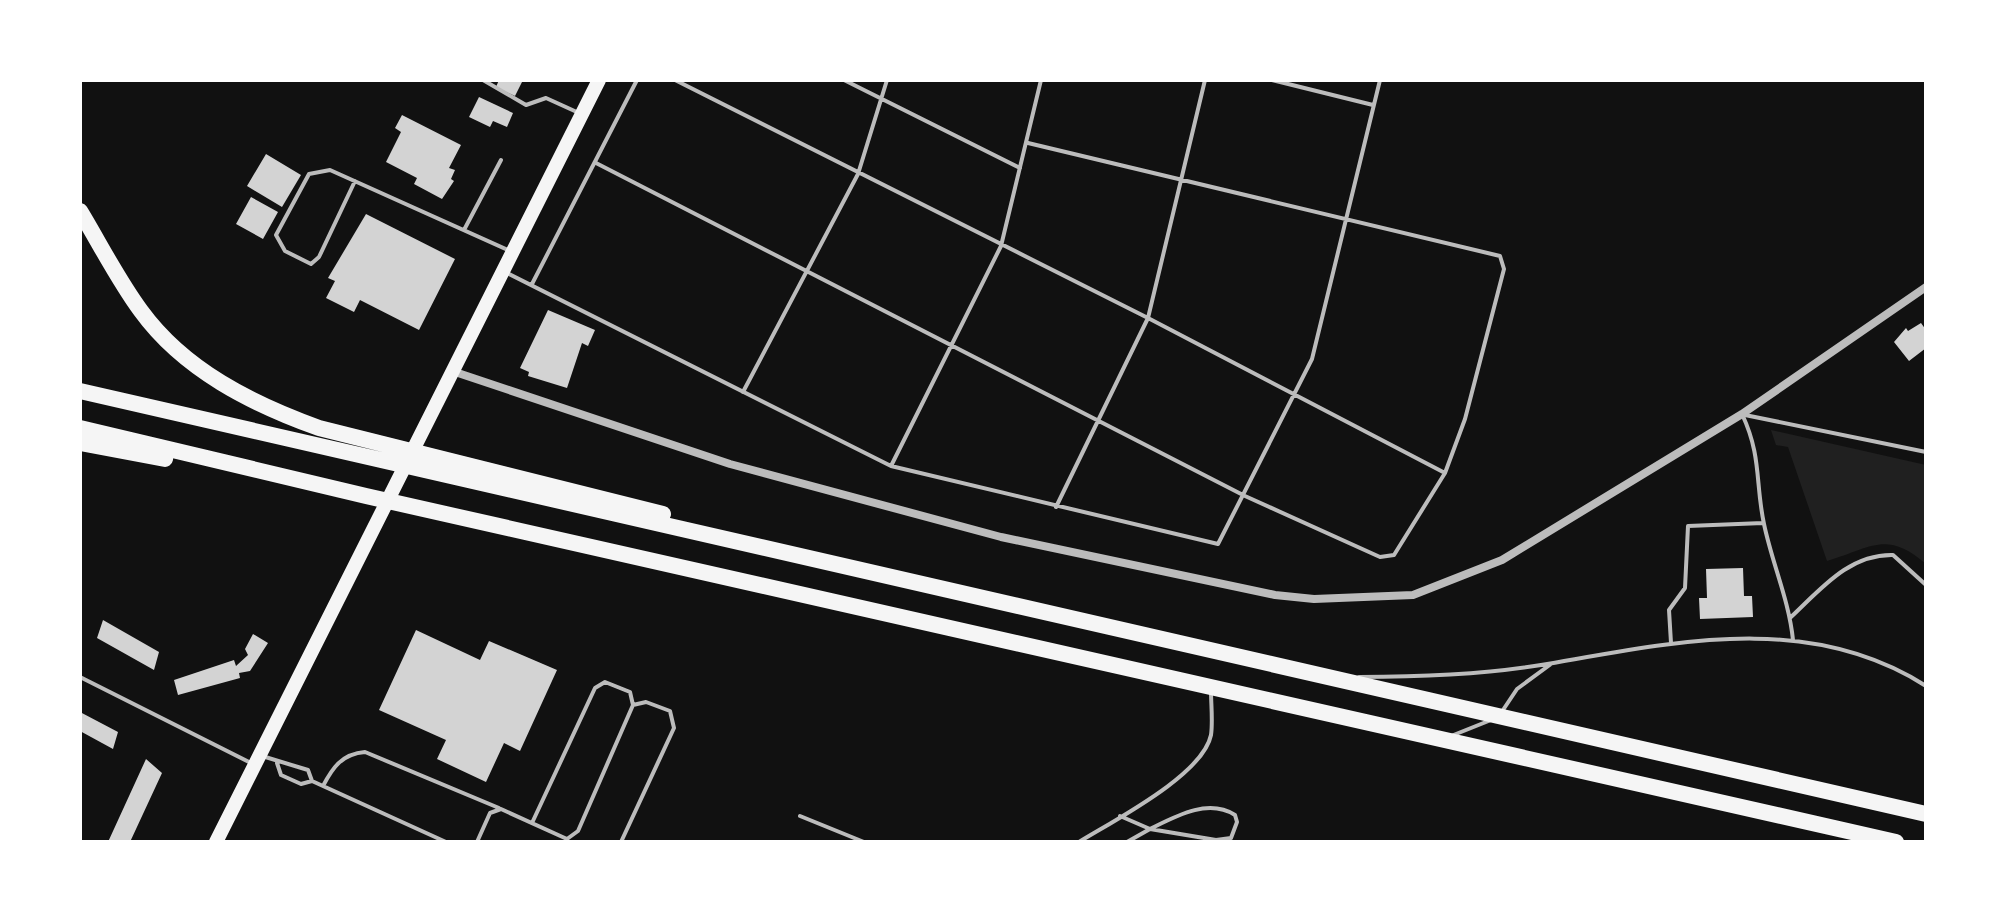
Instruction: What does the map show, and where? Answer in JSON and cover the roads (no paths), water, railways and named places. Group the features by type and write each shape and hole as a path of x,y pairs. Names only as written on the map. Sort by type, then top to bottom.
{"highway":[{"path":"80,211 143,313 186,357 264,408 319,428 631,504 775,550"},
{"path":"80,391 1926,814"},
{"path":"80,428 366,496 1896,842"},
{"path":"80,443 319,491 366,496"}],"main road":[{"path":"216,842 599,80"}],"street":[{"path":"452,371 730,464 971,529 1193,580 1314,599 1413,595 1472,574 1561,528 1742,414 1926,287"}],"lane":[{"path":"483,80 526,105 546,98 582,114"},
{"path":"532,284 637,80"},
{"path":"675,80 1148,318 1445,473"},
{"path":"844,80 1020,168"},
{"path":"743,392 858,174 887,80"},
{"path":"891,466 1001,246 1041,80"},
{"path":"1056,507 1148,318 1205,80"},
{"path":"1272,80 1373,105"},
{"path":"503,271 891,466 1218,544 1312,359 1380,80"},
{"path":"596,163 1245,496 1380,557 1394,555 1445,473 1465,419 1504,269 1500,256 1028,143"},
{"path":"464,230 501,160"},
{"path":"355,181 319,257 311,264 285,251 276,235 309,174 330,170 355,181 464,230 512,252"},
{"path":"1742,414 1926,452"},
{"path":"1742,414 1755,442 1763,523 1791,617 1793,640"},
{"path":"1671,643 1669,610 1685,588 1688,526 1763,523"},
{"path":"1791,617 1849,565 1873,555 1893,555 1926,585"},
{"path":"1333,677 1439,676 1553,663 1617,649 1671,643 1793,640 1859,652 1926,686"},
{"path":"1445,738 1501,715 1517,689 1553,663"},
{"path":"80,677 257,760 288,762 308,770 312,781"},
{"path":"323,786 333,767 344,757 365,752 570,841 578,831 633,705 630,692 605,682 595,688 532,823"},
{"path":"1079,842 1162,790 1202,755 1211,735 1210,685"},
{"path":"621,842 674,728 670,711 646,702 633,705"},
{"path":"277,763 281,775 301,784 312,781 446,842"},
{"path":"1120,816 1150,829 1216,840 1231,838 1237,822 1235,815 1224,808 1192,810 1150,829 1127,842"},
{"path":"477,842 490,813 501,809"},
{"path":"800,816 864,842"}]}
